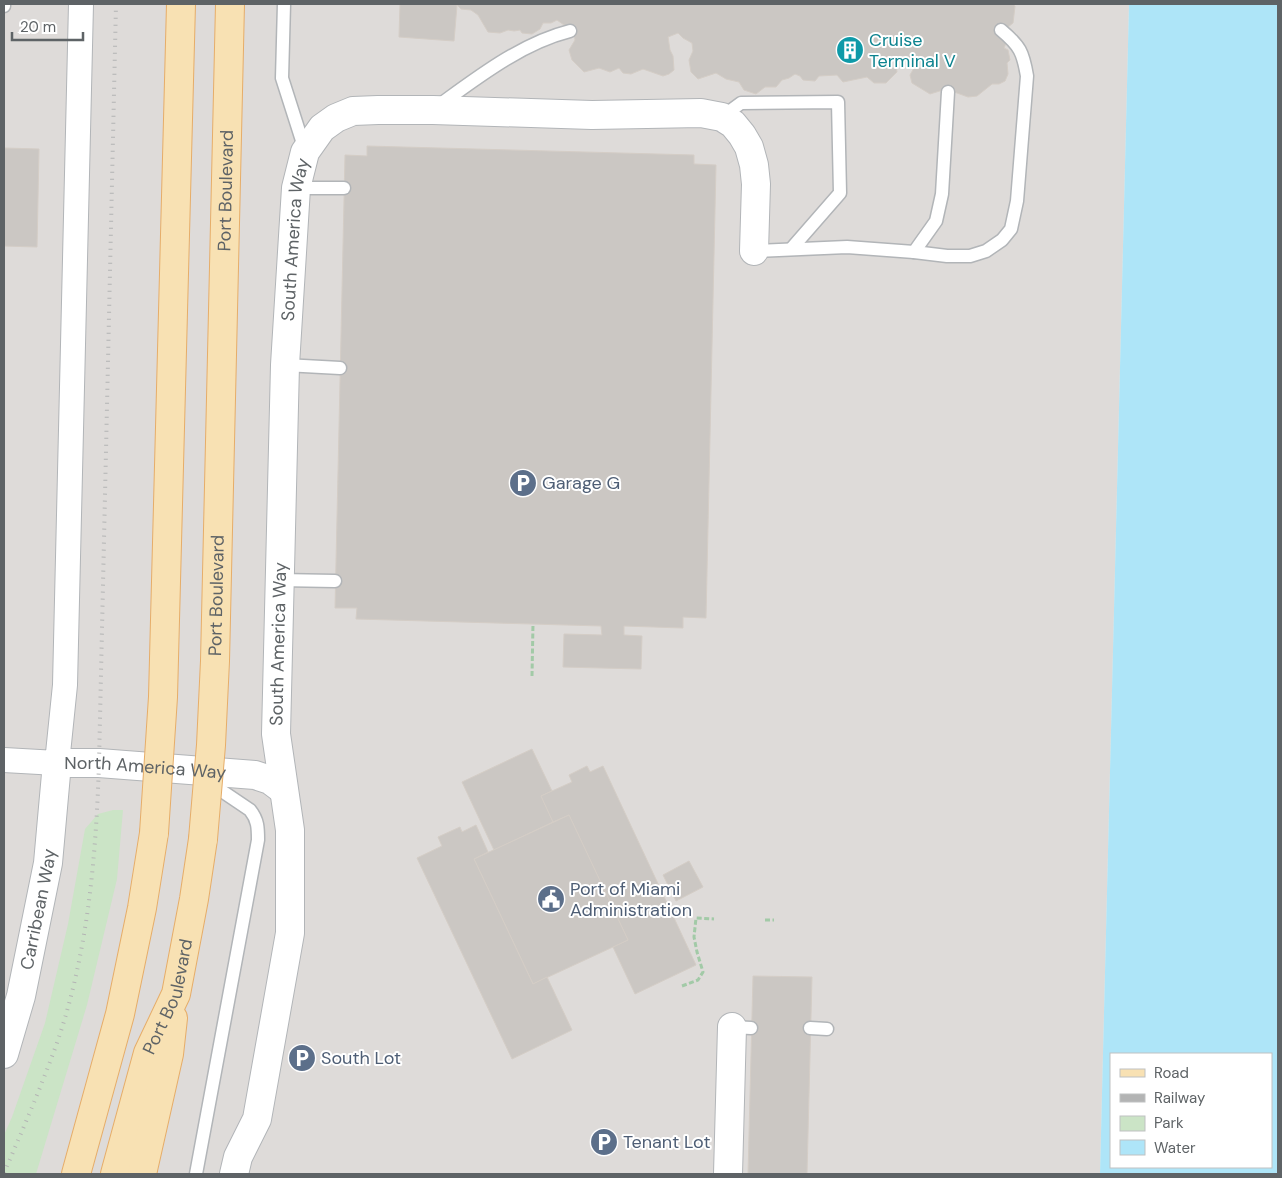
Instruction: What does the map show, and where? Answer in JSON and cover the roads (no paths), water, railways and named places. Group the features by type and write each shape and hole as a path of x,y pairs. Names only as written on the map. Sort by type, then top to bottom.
{"main road":[{"path":"76,1174 120,1014 142,908 154,833 164,678 181,4"},
{"name":"Port Boulevard","path":"114,1174 148,1053 176,994 203,839 211,744 215,661 230,4"},
{"path":"142,1174 169,1054 176,994"}],"street":[{"path":"57,763 66,685 80,4"},
{"name":"South America Way","path":"234,1174 238,1157 257,1119 290,933 290,830 282,789 276,734 279,580 285,365 296,188 306,152 322,128 336,118 353,111 433,110 592,115 701,113 732,126"},
{"path":"732,126 748,147 754,165 756,184 754,251"},
{"name":"North America Way","path":"4,760 99,763 255,775 270,780 282,789"},
{"name":"Carribean Way","path":"4,1054 9,1025 21,996 48,864 57,763"},
{"path":"728,1174 742,1028"}],"lane":[{"path":"284,4 282,78 306,152"},
{"path":"754,251 847,247 947,256 970,256 986,252 1002,240 1012,229 1017,201 1027,76 1024,56 1015,42 1001,30"},
{"path":"433,110 469,84 535,43 570,31"},
{"path":"914,252 936,221 942,194 948,92"},
{"path":"732,126 741,103 838,102 840,193 792,248"},
{"path":"296,188 344,188"},
{"path":"285,365 340,368"},
{"path":"279,580 335,581"},
{"path":"190,770 250,810 255,816 258,825 258,840 196,1174"},
{"path":"810,1028 827,1029"}],"water":[{"path":"1129,4 1278,4 1278,1174 1100,1174"}],"railway":[{"path":"4,1173 45,1074 68,1006 77,972 93,868 99,763 116,4"}],"place":[{"name":"Cruise Terminal V","path":"850,50"},
{"name":"Garage G","path":"523,483"},
{"name":"Port of Miami Administration","path":"551,899"},
{"name":"South Lot","path":"302,1058"},
{"name":"Tenant Lot","path":"604,1142"}]}
